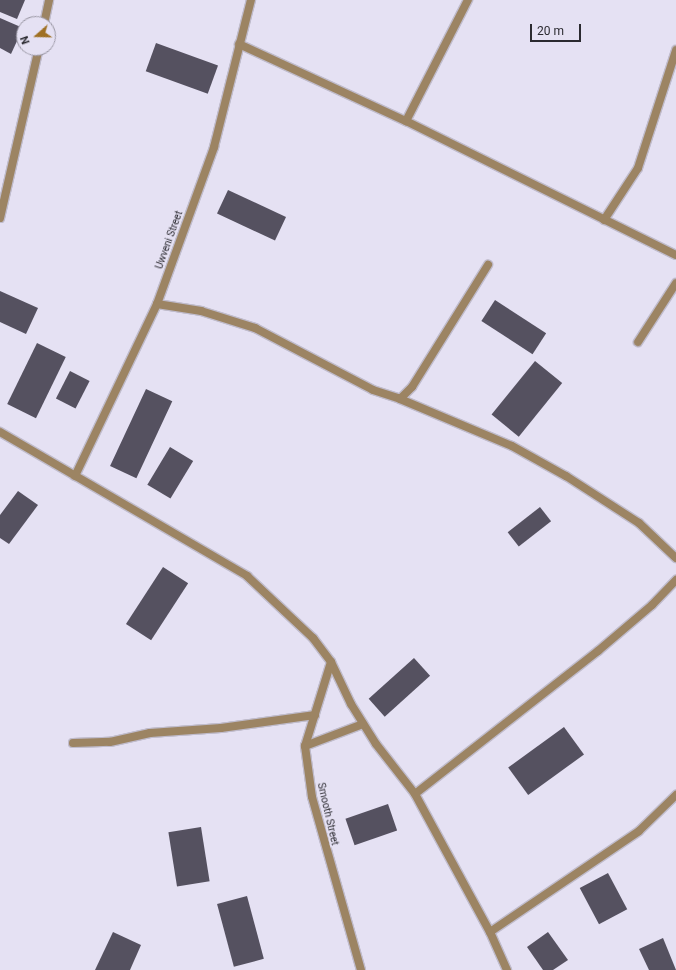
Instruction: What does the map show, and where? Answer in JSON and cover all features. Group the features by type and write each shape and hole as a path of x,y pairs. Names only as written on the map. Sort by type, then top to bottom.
{"street":[{"path":"46,16 49,0"},
{"name":"Uwveni Street","path":"75,476 157,304 214,147 251,0"},
{"path":"406,121 462,17 468,0"},
{"path":"239,44 406,121 676,255"},
{"path":"604,220 638,168 676,50"},
{"path":"0,218 38,56"},
{"path":"400,399 416,380 488,265"},
{"path":"638,342 676,283"},
{"path":"157,304 201,311 254,328 373,390 400,399 512,446 566,476 639,524 676,558"},
{"path":"0,432 202,547 247,576 313,638 331,662 363,724 376,744 415,794 490,932 507,970"},
{"path":"415,794 598,651 652,605 676,580"},
{"name":"Smooth Street","path":"331,662 305,746 312,797 360,970"},
{"path":"73,743 110,742 150,733 221,728 315,715"},
{"path":"305,746 363,724"},
{"path":"490,932 639,831 676,795"}],"building":[{"path":"0,0 25,0 16,19 0,12"},
{"path":"0,18 16,25 16,43 11,54 0,48"},
{"path":"156,43 218,66 208,94 146,71"},
{"path":"228,190 286,217 275,241 217,214"},
{"path":"0,291 38,308 26,334 0,322"},
{"path":"495,300 546,333 533,354 481,321"},
{"path":"37,343 66,357 36,418 7,404"},
{"path":"535,361 562,383 519,437 492,415"},
{"path":"70,371 90,381 76,409 56,399"},
{"path":"146,389 172,401 136,478 110,466"},
{"path":"170,447 193,461 170,499 147,485"},
{"path":"18,491 38,505 9,544 0,538 0,515"},
{"path":"540,507 551,521 519,546 508,532"},
{"path":"163,567 188,583 151,640 126,624"},
{"path":"414,658 430,676 385,717 369,699"},
{"path":"564,727 584,755 528,795 508,768"},
{"path":"388,804 397,830 355,845 345,819"},
{"path":"201,827 210,881 177,886 168,832"},
{"path":"608,873 627,909 599,924 580,888"},
{"path":"247,896 264,959 234,967 217,904"},
{"path":"113,932 141,945 130,970 95,970"},
{"path":"548,932 568,960 553,970 543,970 527,947"},
{"path":"663,938 676,970 649,970 639,949"}]}
